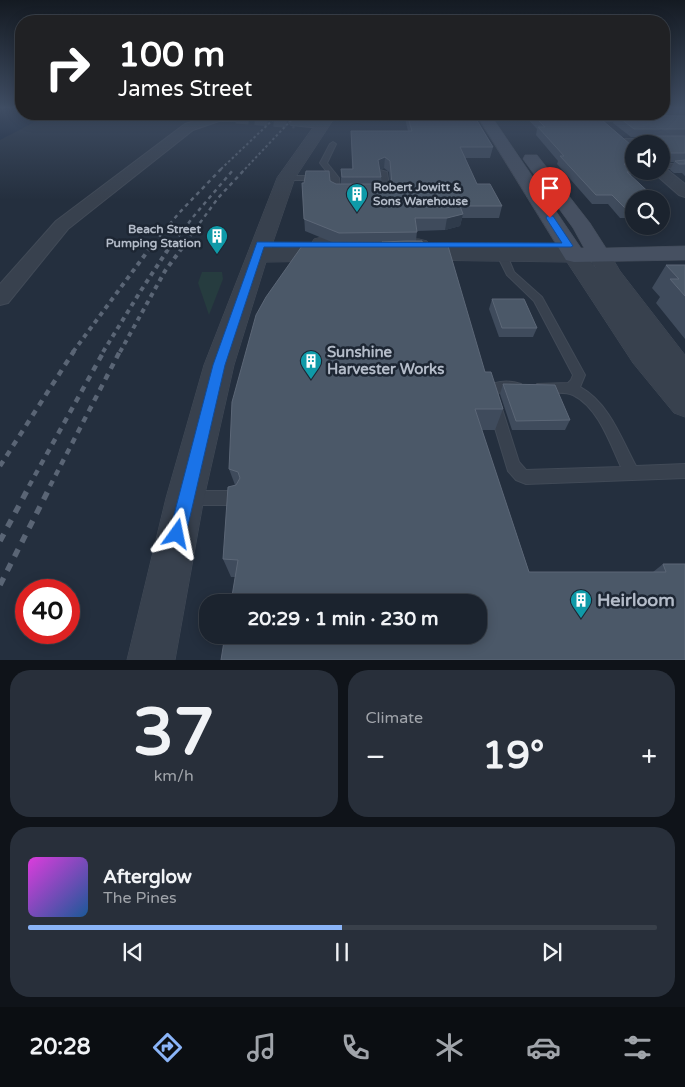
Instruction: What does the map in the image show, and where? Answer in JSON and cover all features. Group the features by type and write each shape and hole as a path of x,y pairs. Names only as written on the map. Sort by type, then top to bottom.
{"main road":[{"path":"502,138 584,250"},
{"path":"516,138 583,227 584,250"},
{"path":"584,250 685,244"},
{"path":"584,250 685,253"}],"street":[{"path":"0,298 62,225 175,138"},
{"path":"151,660 185,498 219,365 286,178 313,138"},
{"path":"670,179 685,192"},
{"path":"259,250 584,250 610,273 685,377"},
{"path":"259,250 502,255 584,250"},
{"path":"584,250 643,356 685,404"}],"lane":[{"path":"333,144 323,164 335,178 336,192 353,192"},
{"path":"670,166 685,166"},
{"path":"370,192 387,192 383,172"},
{"path":"286,178 335,178"},
{"path":"502,255 510,272 538,298 632,474"},
{"path":"565,388 575,385 579,375"},
{"path":"598,409 579,391 565,388 496,388 490,390 516,471 526,477 685,471"},
{"path":"185,498 236,498"}],"green space":[{"path":"202,272 222,272 223,279 209,315 198,283"}],"building":[{"path":"351,138 487,138 493,147 460,147 477,184 490,184 502,206 460,206 463,214 447,218 415,218 417,232 339,233 304,219 302,183 304,183 306,171 329,171 330,181 336,184 392,184 390,161 385,157 378,160 381,177 342,177 341,169 353,169"},
{"path":"548,138 623,138 625,140 625,180 636,180 646,190 625,190 625,208 612,195 596,195 560,156 564,156"},
{"path":"670,138 685,138 685,153 670,153"},
{"path":"685,160 685,164 679,164 675,161"},
{"path":"422,241 423,246 448,246 485,372 491,372 503,409 475,409 529,572 666,572 663,564 685,564 685,660 221,660 224,644 487,644 487,594 232,594 238,560 223,559 228,487 236,485 240,478 238,472 229,469 232,402 256,315 266,297 302,246 393,246 382,242"},
{"path":"666,265 685,265 685,296 670,279 679,279"},
{"path":"492,299 524,299 537,328 502,328"},
{"path":"503,384 555,385 570,420 516,421"}],"railway":[{"path":"221,169 254,138"},
{"path":"245,169 274,138"},
{"path":"181,249 218,198 246,168"},
{"path":"149,249 179,213 221,169"},
{"path":"169,249 233,170"},
{"path":"73,352 150,248"},
{"path":"103,352 169,248"},
{"path":"120,352 165,271 182,248"},
{"path":"0,466 74,351"},
{"path":"29,486 104,351"},
{"path":"50,486 120,351"},
{"path":"0,541 30,485"},
{"path":"0,585 51,485"}],"place":[{"name":"Robert Jowitt & Sons Warehouse","path":"357,213"},
{"name":"Beach Street Pumping Station","path":"217,255"},
{"name":"Sunshine Harvester Works","path":"311,380"},
{"name":"Heirloom","path":"581,619"}],"route":[{"path":"177,534 219,365 261,244 488,247 568,246 550,218"}]}
